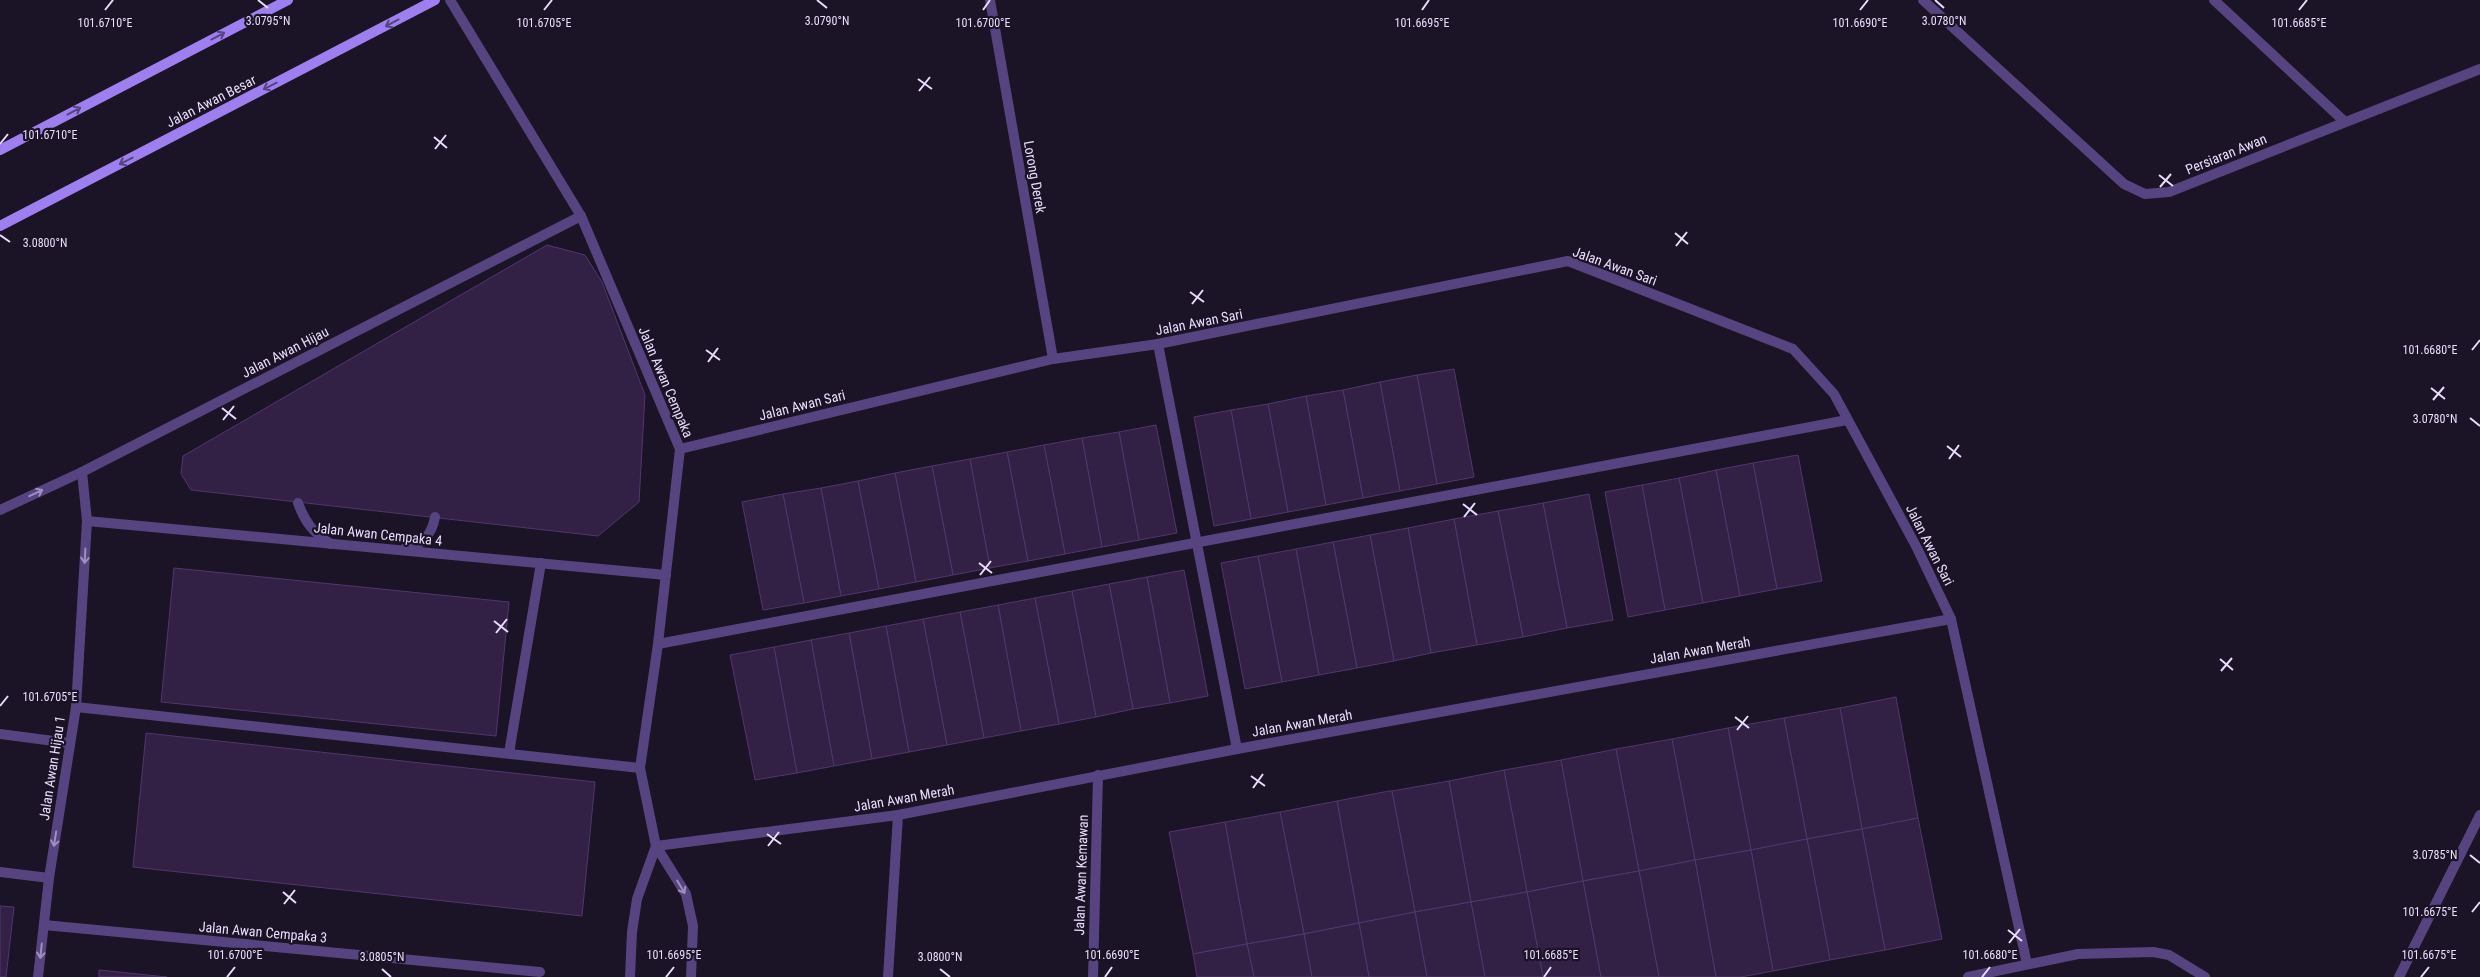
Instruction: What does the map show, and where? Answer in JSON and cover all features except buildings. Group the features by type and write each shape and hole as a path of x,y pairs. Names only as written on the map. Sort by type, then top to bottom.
{"main road":[{"path":"0,150 288,0"},
{"name":"Jalan Awan Besar","path":"0,226 435,0"}],"street":[{"name":"Jalan Awan Cempaka","path":"450,0 581,216 680,449 658,644 640,768 656,846 686,894 693,926 691,977"},
{"name":"Lorong Derek","path":"990,0 1053,359"},
{"name":"Persiaran Awan","path":"1924,0 2124,184 2145,194 2169,192 2480,69"},
{"path":"2214,0 2345,122"},
{"name":"Jalan Awan Hijau","path":"0,510 82,472 581,216"},
{"name":"Jalan Awan Sari","path":"680,449 1053,359 1158,344 1568,261 1793,349 1834,394 1917,548 1951,619 2027,964"},
{"path":"1158,344 1237,749"},
{"path":"658,644 1847,420"},
{"name":"Jalan Awan Hijau 1","path":"38,977 48,878 76,707 87,521 82,472"},
{"path":"298,503 304,520 316,534 331,544"},
{"path":"395,550 417,546 433,529 435,517"},
{"name":"Jalan Awan Cempaka 4","path":"87,521 666,575"},
{"path":"509,754 540,564"},
{"name":"Jalan Awan Merah","path":"656,846 898,815 1237,749 1951,619"},
{"path":"76,707 640,768"},
{"path":"0,734 70,743"},
{"name":"Jalan Awan Kemawan","path":"1092,977 1098,775"},
{"path":"888,977 898,815"},
{"path":"2399,977 2480,816"},
{"path":"630,977 632,932 637,899 656,846"},
{"path":"0,872 48,878"},
{"name":"Jalan Awan Cempaka 3","path":"44,925 540,972"},
{"path":"1968,977 2078,954 2153,952 2169,955 2205,977"}]}
